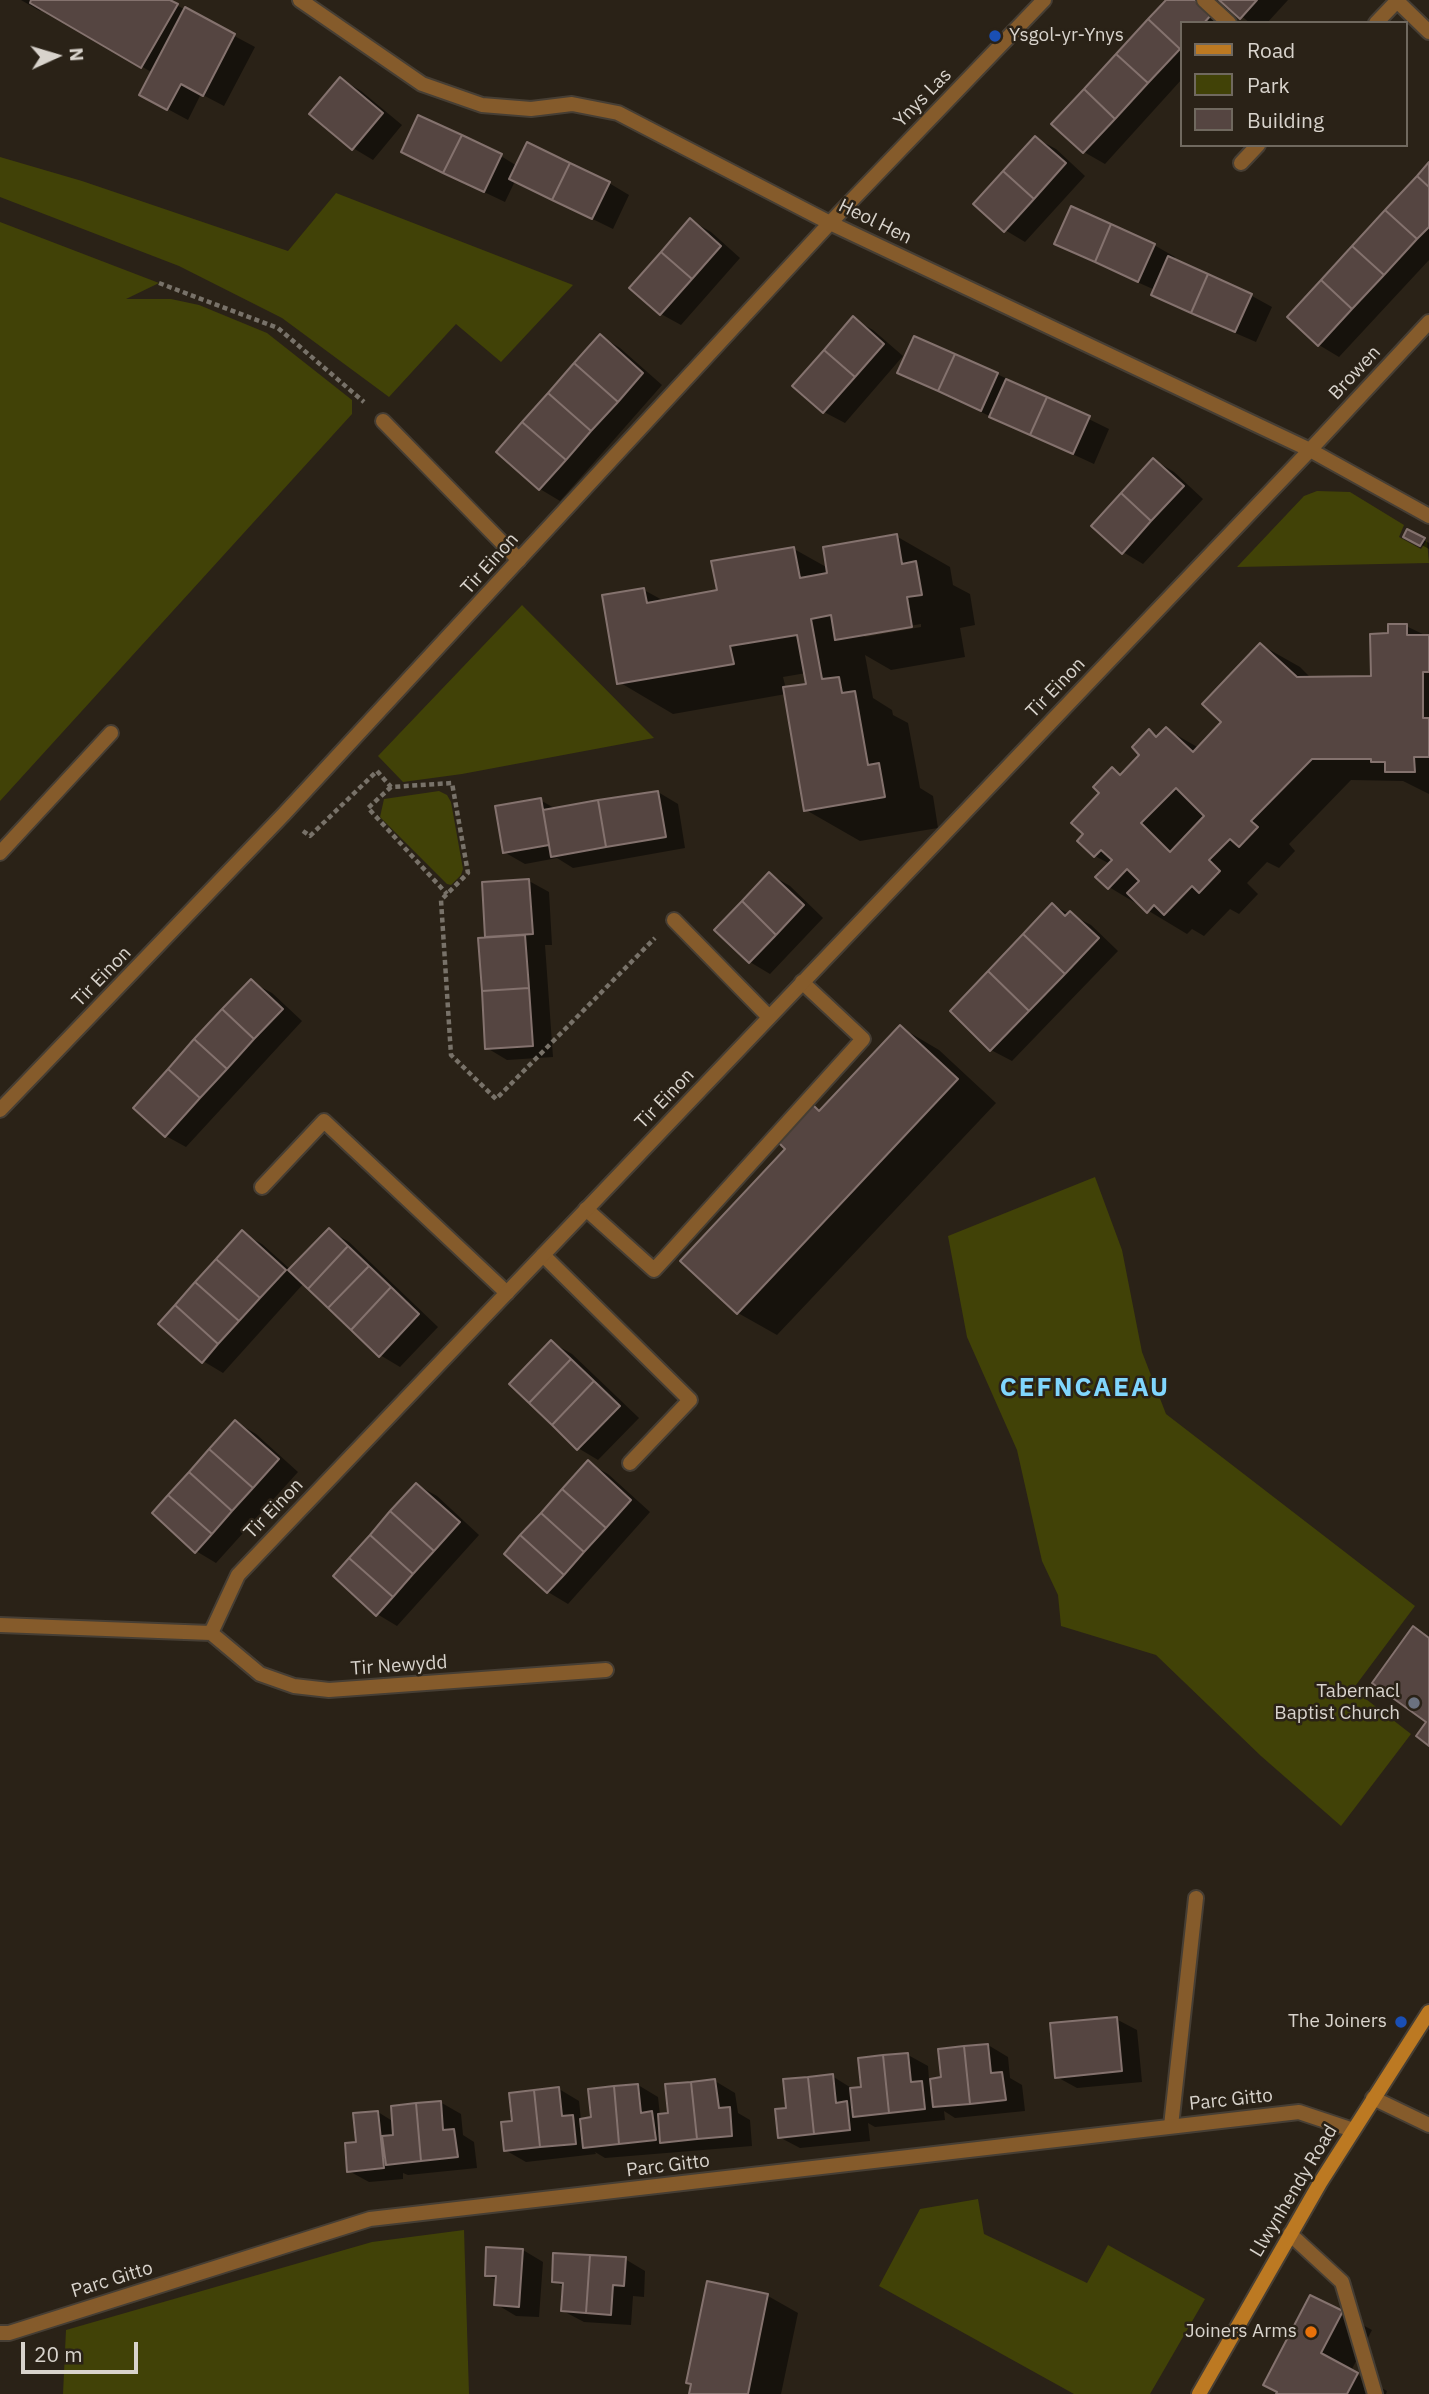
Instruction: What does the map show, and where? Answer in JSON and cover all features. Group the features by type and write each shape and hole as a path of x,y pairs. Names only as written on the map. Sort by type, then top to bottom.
{"main road":[{"name":"Llwynhendy Road","path":"1199,2394 1290,2234 1429,2011"}],"street":[{"name":"Ynys Las","path":"830,223 1044,0"},
{"path":"1203,0 1226,21"},
{"path":"1378,21 1397,1 1429,32"},
{"name":"Heol Hen","path":"309,2 422,84 482,105 531,109 572,104 618,113 830,223 1310,450 1429,516"},
{"path":"1241,163 1256,147"},
{"name":"Tir Einon","path":"1,1107 284,814 830,223"},
{"name":"Browen","path":"1310,450 1429,322"},
{"path":"383,421 519,560"},
{"name":"Tir Einon","path":"211,1633 238,1575 1310,450"},
{"path":"0,853 111,733"},
{"path":"674,920 769,1017"},
{"path":"586,1209 654,1270 863,1039 802,982"},
{"path":"262,1187 324,1121 507,1293"},
{"path":"542,1255 690,1400 630,1463"},
{"path":"0,1625 211,1633"},
{"name":"Tir Newydd","path":"211,1633 260,1674 294,1686 329,1690 606,1670"},
{"path":"1171,2126 1196,1898"},
{"path":"1373,2098 1429,2125"},
{"name":"Parc Gitto","path":"0,2333 22,2329 370,2220 1299,2112 1353,2130"},
{"path":"1290,2234 1342,2282 1375,2394"}],"path":[{"path":"159,283 278,328 357,395 383,421"},
{"path":"284,814 310,836 377,771 391,787"},
{"path":"447,894 368,808 391,787 452,783 468,873 447,894 441,900 451,1055 496,1098 674,920"}],"green space":[{"path":"0,157 82,181 288,251 336,193 573,285 501,362 456,324 389,397 282,318 179,266 0,197"},
{"path":"0,222 159,283 126,299 171,299 199,305 267,333 352,400 352,414 0,801"},
{"path":"1317,491 1350,492 1404,525 1399,537 1421,549 1427,540 1429,563 1237,567 1304,496"},
{"path":"522,605 654,738 462,774 403,782 378,756"},
{"path":"439,791 447,795 451,802 463,869 451,885 380,817 384,799"},
{"path":"1095,1177 1122,1250 1142,1352 1166,1414 1415,1606 1353,1689 1411,1734 1341,1826 1261,1756 1156,1655 1061,1626 1058,1595 1042,1561 1017,1450 967,1337 948,1236"},
{"path":"978,2199 984,2234 1087,2283 1108,2245 1205,2299 1150,2394 1074,2394 879,2286 920,2209"},
{"path":"464,2230 469,2394 63,2394 66,2330 372,2242"}],"building":[{"path":"31,0 170,0 178,4 141,68 30,3"},
{"path":"1166,0 1195,0 1211,15 1206,21 1180,21 1180,49 1148,19"},
{"path":"1219,0 1257,0 1240,19"},
{"path":"185,7 235,34 203,96 181,84 167,110 139,95"},
{"path":"1148,19 1180,49 1148,83 1116,54"},
{"path":"1116,54 1148,83 1115,119 1084,89"},
{"path":"340,77 383,113 352,150 309,114"},
{"path":"1084,89 1115,119 1083,153 1051,124"},
{"path":"418,115 462,135 443,173 401,152"},
{"path":"462,135 502,154 484,192 443,173"},
{"path":"1035,136 1066,163 1034,199 1003,171"},
{"path":"527,142 570,163 552,200 509,179"},
{"path":"1429,162 1429,187 1417,176"},
{"path":"570,163 610,182 592,219 552,200"},
{"path":"1003,171 1034,199 1004,232 973,204"},
{"path":"1417,176 1429,187 1429,227 1417,239 1385,210"},
{"path":"1071,206 1111,224 1095,262 1054,244"},
{"path":"1385,210 1417,239 1384,275 1352,246"},
{"path":"690,218 721,246 692,279 661,252"},
{"path":"1111,224 1155,244 1138,282 1095,262"},
{"path":"1352,246 1384,275 1352,309 1321,280"},
{"path":"661,252 692,279 660,315 629,288"},
{"path":"1168,256 1208,274 1191,313 1151,295"},
{"path":"1208,274 1252,294 1235,332 1191,313"},
{"path":"1321,280 1352,309 1318,346 1287,317"},
{"path":"853,316 884,344 855,377 824,350"},
{"path":"600,334 643,373 618,402 574,363"},
{"path":"914,336 955,354 938,391 897,373"},
{"path":"824,350 855,377 823,413 792,386"},
{"path":"955,354 998,373 981,411 938,391"},
{"path":"574,363 618,402 591,431 548,393"},
{"path":"1006,379 1047,397 1030,435 989,417"},
{"path":"548,393 591,431 566,460 522,422"},
{"path":"1047,397 1090,416 1073,454 1030,435"},
{"path":"522,422 566,460 539,490 496,452"},
{"path":"1153,458 1184,486 1151,521 1121,493"},
{"path":"1121,493 1151,521 1122,554 1091,526"},
{"path":"1407,529 1425,538 1420,546 1403,537"},
{"path":"897,534 902,564 916,561 922,595 907,597 912,627 835,640 831,615 811,619 822,679 839,677 842,693 855,691 868,765 879,763 885,797 804,811 783,687 806,684 797,635 730,646 734,664 617,684 602,595 644,588 647,603 717,590 711,561 794,547 800,578 827,573 823,547"},
{"path":"1388,624 1407,624 1407,635 1429,635 1429,672 1423,672 1423,718 1429,718 1429,757 1414,757 1415,772 1385,772 1385,762 1371,762 1371,759 1312,759 1251,821 1258,827 1239,847 1230,839 1209,860 1220,871 1199,893 1192,886 1164,915 1154,905 1147,913 1127,893 1139,881 1127,869 1108,889 1095,877 1112,860 1101,850 1094,857 1077,841 1083,834 1071,823 1099,793 1093,787 1112,767 1120,775 1139,755 1132,747 1149,729 1156,737 1166,727 1193,752 1221,722 1202,704 1260,643 1297,677 1371,676 1370,634 1388,633","holes":["1176,788 1204,816 1170,852 1141,823"]},
{"path":"658,791 666,837 606,847 598,800"},
{"path":"541,798 549,845 503,853 495,806"},
{"path":"598,800 606,847 551,857 543,810"},
{"path":"769,872 804,905 776,935 742,901"},
{"path":"529,879 533,934 485,937 482,882"},
{"path":"742,901 776,935 749,963 714,930"},
{"path":"1052,903 1065,916 1070,911 1099,938 1065,974 1023,934"},
{"path":"1023,934 1065,974 1029,1011 988,971"},
{"path":"525,935 529,988 482,991 478,938"},
{"path":"988,971 1029,1011 990,1051 950,1011"},
{"path":"251,979 283,1009 254,1039 222,1009"},
{"path":"529,988 533,1046 485,1049 482,991"},
{"path":"222,1009 254,1039 227,1069 194,1039"},
{"path":"900,1025 958,1079 737,1314 680,1261 785,1149 776,1140 811,1103 819,1111"},
{"path":"194,1039 227,1069 200,1098 168,1069"},
{"path":"168,1069 200,1098 165,1137 133,1108"},
{"path":"329,1228 348,1246 308,1289 288,1270"},
{"path":"242,1230 286,1270 260,1298 216,1259"},
{"path":"348,1246 369,1266 328,1308 308,1289"},
{"path":"216,1259 260,1298 239,1321 195,1282"},
{"path":"369,1266 391,1287 351,1330 328,1308"},
{"path":"195,1282 239,1321 218,1344 175,1305"},
{"path":"391,1287 419,1314 379,1357 351,1330"},
{"path":"175,1305 218,1344 202,1363 158,1324"},
{"path":"551,1340 571,1359 529,1403 509,1384"},
{"path":"571,1359 594,1381 552,1425 529,1403"},
{"path":"594,1381 620,1406 577,1450 552,1425"},
{"path":"235,1420 279,1459 253,1488 209,1449"},
{"path":"209,1449 253,1488 232,1511 189,1472"},
{"path":"588,1460 631,1500 606,1528 562,1489"},
{"path":"189,1472 232,1511 212,1534 168,1495"},
{"path":"416,1483 460,1522 434,1551 390,1511"},
{"path":"562,1489 606,1528 584,1552 541,1513"},
{"path":"168,1495 212,1534 195,1553 152,1513"},
{"path":"390,1511 434,1551 413,1574 370,1535"},
{"path":"541,1513 584,1552 564,1575 520,1535"},
{"path":"370,1535 413,1574 393,1597 349,1558"},
{"path":"520,1535 564,1575 547,1593 504,1554"},
{"path":"349,1558 393,1597 376,1616 333,1576"},
{"name":"Tabernacl Baptist Church","path":"1413,1626 1429,1638 1429,1746 1416,1736 1426,1722 1372,1683"},
{"path":"1117,2017 1122,2071 1055,2078 1050,2023"},
{"path":"988,2044 991,2073 1002,2072 1006,2100 970,2104 964,2046"},
{"path":"964,2046 970,2104 933,2107 930,2079 941,2077 938,2049"},
{"path":"908,2053 911,2082 922,2081 925,2109 889,2113 883,2055"},
{"path":"883,2055 889,2113 853,2117 850,2088 861,2087 858,2058"},
{"path":"833,2074 836,2103 847,2101 850,2130 814,2134 808,2077"},
{"path":"808,2077 814,2134 778,2138 775,2109 786,2108 783,2079"},
{"path":"715,2079 719,2108 730,2107 732,2136 697,2139 691,2082"},
{"path":"691,2082 697,2139 660,2143 658,2114 668,2113 665,2084"},
{"path":"638,2084 641,2113 652,2111 656,2140 619,2144 614,2086"},
{"path":"614,2086 619,2144 583,2148 580,2119 591,2117 588,2089"},
{"path":"559,2087 562,2116 573,2115 576,2144 540,2147 534,2090"},
{"path":"534,2090 540,2147 504,2151 501,2122 512,2121 509,2093"},
{"path":"441,2101 443,2130 454,2129 458,2157 421,2161 416,2103"},
{"path":"416,2103 421,2161 386,2165 382,2136 393,2135 391,2106"},
{"path":"378,2111 384,2168 347,2172 345,2143 356,2142 353,2113"},
{"path":"486,2247 523,2249 519,2307 494,2305 496,2276 485,2276"},
{"path":"553,2253 590,2255 586,2313 561,2311 563,2283 552,2282"},
{"path":"590,2255 626,2257 624,2286 613,2285 611,2315 586,2313"},
{"path":"707,2281 768,2294 748,2394 689,2394 691,2384 686,2383"},
{"name":"Joiners Arms","path":"1310,2295 1343,2311 1321,2353 1358,2373 1347,2394 1276,2394 1277,2392 1263,2385"}],"place":[{"name":"Ysgol-yr-Ynys","path":"995,36"},
{"name":"Tabernacl Baptist Church","path":"1414,1703"},
{"name":"The Joiners","path":"1401,2022"},
{"name":"Joiners Arms","path":"1311,2332"}],"district":[{"name":"CEFNCAEAU","path":"1085,1388"}]}
